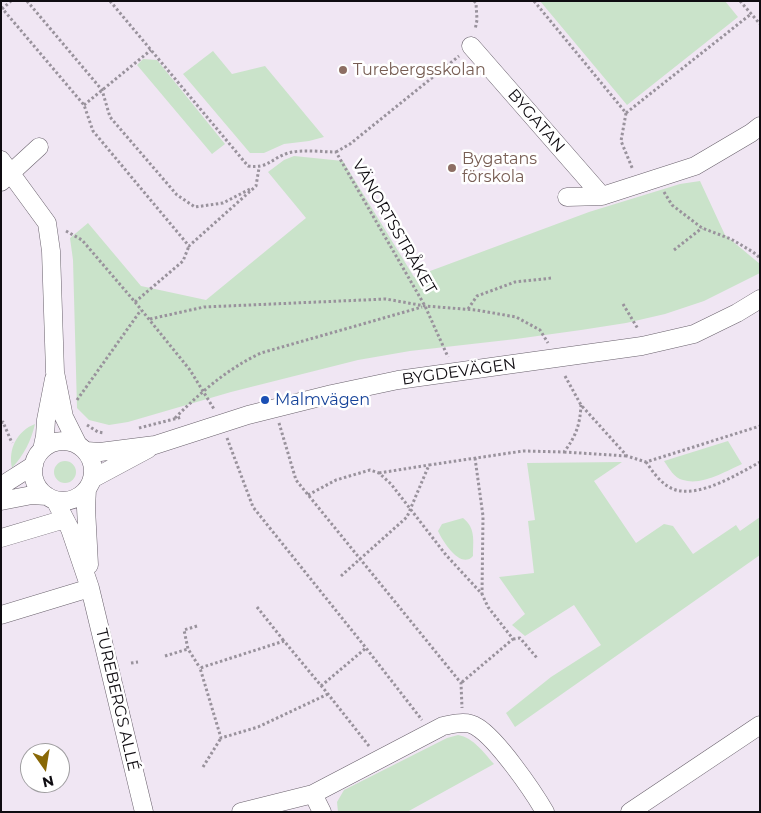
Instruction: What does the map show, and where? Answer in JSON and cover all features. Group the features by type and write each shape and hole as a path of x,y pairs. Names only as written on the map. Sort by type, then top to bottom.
{"street":[{"name":"BYGATAN","path":"470,46 602,196"},
{"path":"567,197 602,196 695,166 760,126"},
{"path":"1,501 32,496 71,500 80,496 90,484 92,463 64,417 55,372 51,251 47,223 5,172 39,147"},
{"name":"BYGDEVÄGEN","path":"82,448 100,452 155,445 221,423 332,394 398,380 642,346 694,334 738,313 760,299"},
{"path":"51,498 35,482 38,458 45,436 55,372"},
{"path":"1,486 38,458 51,444 59,441 68,442 82,448"},
{"name":"BYGDEVÄGEN","path":"90,484 155,445"},
{"name":"TUREBERGS ALLÉ","path":"90,484 86,517 90,588"},
{"name":"TUREBERGS ALLÉ","path":"51,498 70,529 90,588 144,812"},
{"path":"1,538 64,519"},
{"path":"1,615 90,588"},
{"path":"241,812 313,794 444,726 461,722 477,726 494,742 534,794 545,812"},
{"path":"630,812 760,725"},
{"path":"313,794 322,812"}],"path":[{"path":"11,1 2,8 84,105 93,132 189,246"},
{"path":"27,1 102,90 110,117 177,195 195,207 223,203 256,186"},
{"path":"110,1 248,166 259,168 256,186 189,246 183,261 135,302"},
{"path":"534,1 626,113"},
{"path":"740,1 760,24"},
{"path":"336,152 350,144 470,46 477,20 476,2"},
{"path":"635,173 622,141 626,113 751,14"},
{"path":"84,105 151,50"},
{"name":"VÄNORTSSTRÅKET","path":"259,168 288,153 336,152 425,306 448,358"},
{"path":"664,190 672,205 702,228 731,239 760,258"},
{"path":"47,223 65,230 82,240 190,370 221,423 252,507 424,723 444,726"},
{"path":"674,250 702,228"},
{"path":"468,309 477,296 505,285 552,278"},
{"path":"150,320 204,307 386,299 425,306 468,309 516,317 540,330 548,343"},
{"path":"624,304 641,334"},
{"path":"134,430 173,419 203,390 240,363 261,353 425,306"},
{"path":"72,407 141,310"},
{"path":"565,376 581,405 627,456"},
{"path":"564,452 571,443 580,422 581,405"},
{"path":"1,423 3,422 12,444"},
{"path":"82,422 98,432 109,434"},
{"path":"279,422 296,480 461,683 463,715"},
{"path":"646,462 760,426"},
{"path":"379,473 523,452 564,452 627,456 646,462 662,482 673,489 683,491 697,490 726,481 760,462"},
{"path":"475,458 483,516 482,594"},
{"path":"341,576 407,517 429,465"},
{"path":"308,495 336,480 370,470 379,473 411,508 446,555 482,594 488,607 513,638"},
{"path":"257,607 371,749"},
{"path":"197,626 184,630 188,650 200,668 221,738"},
{"path":"461,683 513,638 520,638 537,658"},
{"path":"200,668 284,641"},
{"path":"322,686 366,648"},
{"path":"165,656 188,650"},
{"path":"132,664 138,662"},
{"path":"203,767 221,738 258,727 328,694"}],"green space":[{"path":"540,1 725,1 738,17 627,105"},
{"path":"213,51 232,74 265,66 324,137 284,144 264,153 250,153 183,74"},
{"path":"143,59 157,60 225,144 212,154 137,65"},
{"path":"294,156 343,161 414,277 589,212 680,184 700,181 725,235 760,264 760,273 704,301 665,314 626,323 516,339 410,351 358,360 231,392 128,422 109,425 89,420 77,408 73,260 70,238 88,223 141,286 206,300 306,218 268,172 284,160"},
{"path":"35,424 26,448 12,468 11,454 15,442 23,431"},
{"path":"728,441 742,464 706,479 690,481 680,479 664,461"},
{"path":"65,461 73,464 76,472 73,480 65,483 57,480 54,472 57,464"},
{"path":"622,462 594,481 636,543 664,524 673,526 693,554 736,525 740,531 760,517 760,555 515,727 506,713 551,677 601,645 574,605 525,636 512,625 525,614 499,577 534,573 528,521 535,520 527,463"},
{"path":"463,518 472,530 473,556 463,560 453,553 438,531 442,524"},
{"path":"458,735 474,742 494,764 407,812 338,812 337,802 344,790 447,738"}],"place":[{"name":"Turebergsskolan","path":"343,70"},
{"name":"Bygatans förskola","path":"452,168"},
{"name":"Malmvägen","path":"265,400"}]}
